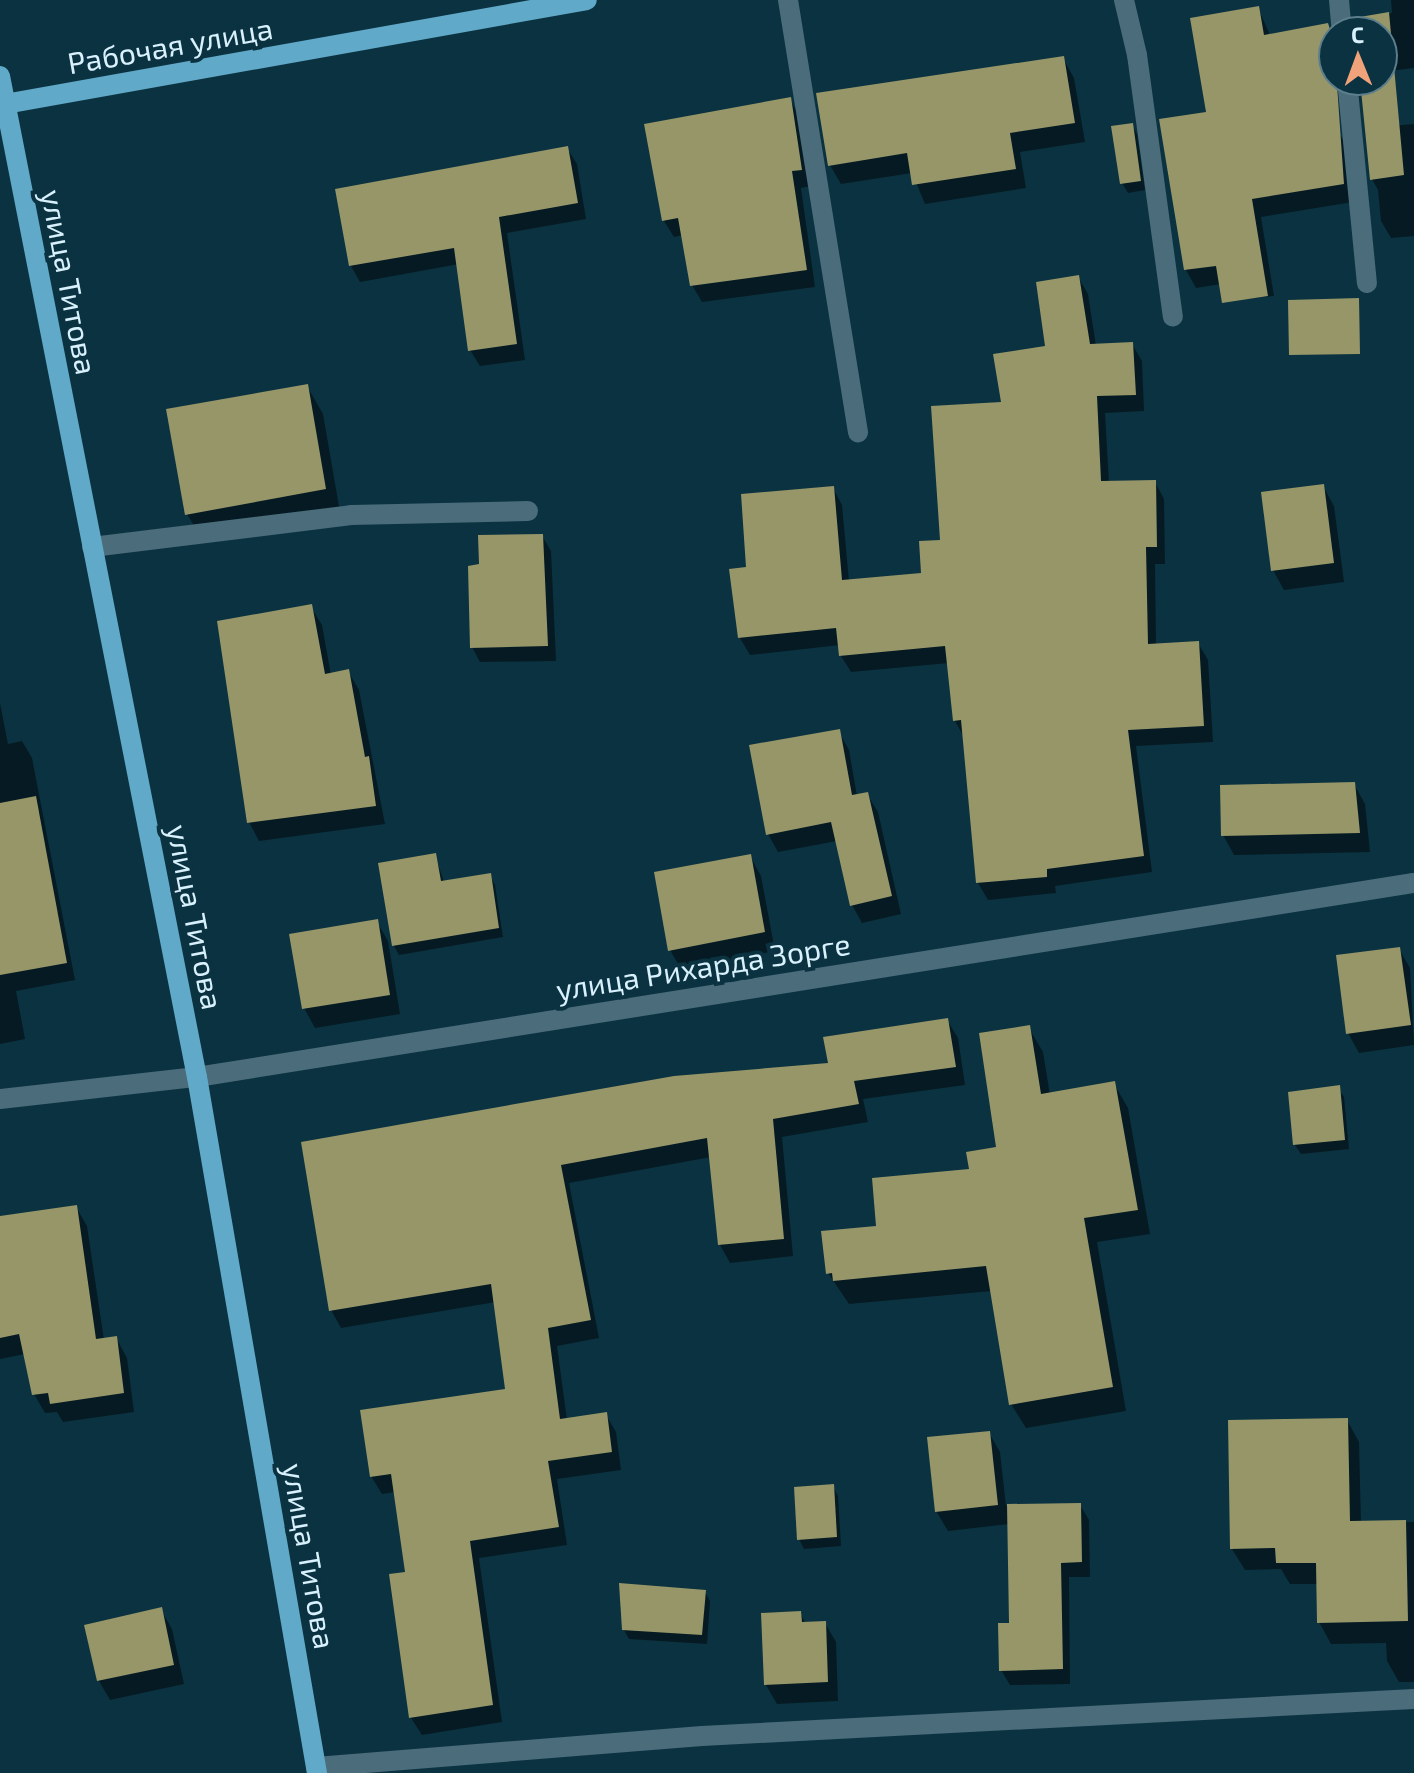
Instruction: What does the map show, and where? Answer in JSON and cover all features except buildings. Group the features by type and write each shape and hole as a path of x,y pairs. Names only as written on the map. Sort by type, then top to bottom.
{"main road":[{"name":"Рабочая улица","path":"2,104 587,0"},
{"name":"улица Титова","path":"0,76 2,104 197,1077 316,1770"}],"street":[{"path":"788,0 858,432"},
{"path":"1124,0 1137,55 1173,317"},
{"path":"1349,96 1367,283"},
{"path":"92,547 351,515 528,511"},
{"name":"улица Рихарда Зорге","path":"0,1099 197,1077 1414,883"},
{"path":"316,1770 702,1736 1414,1699"}]}
